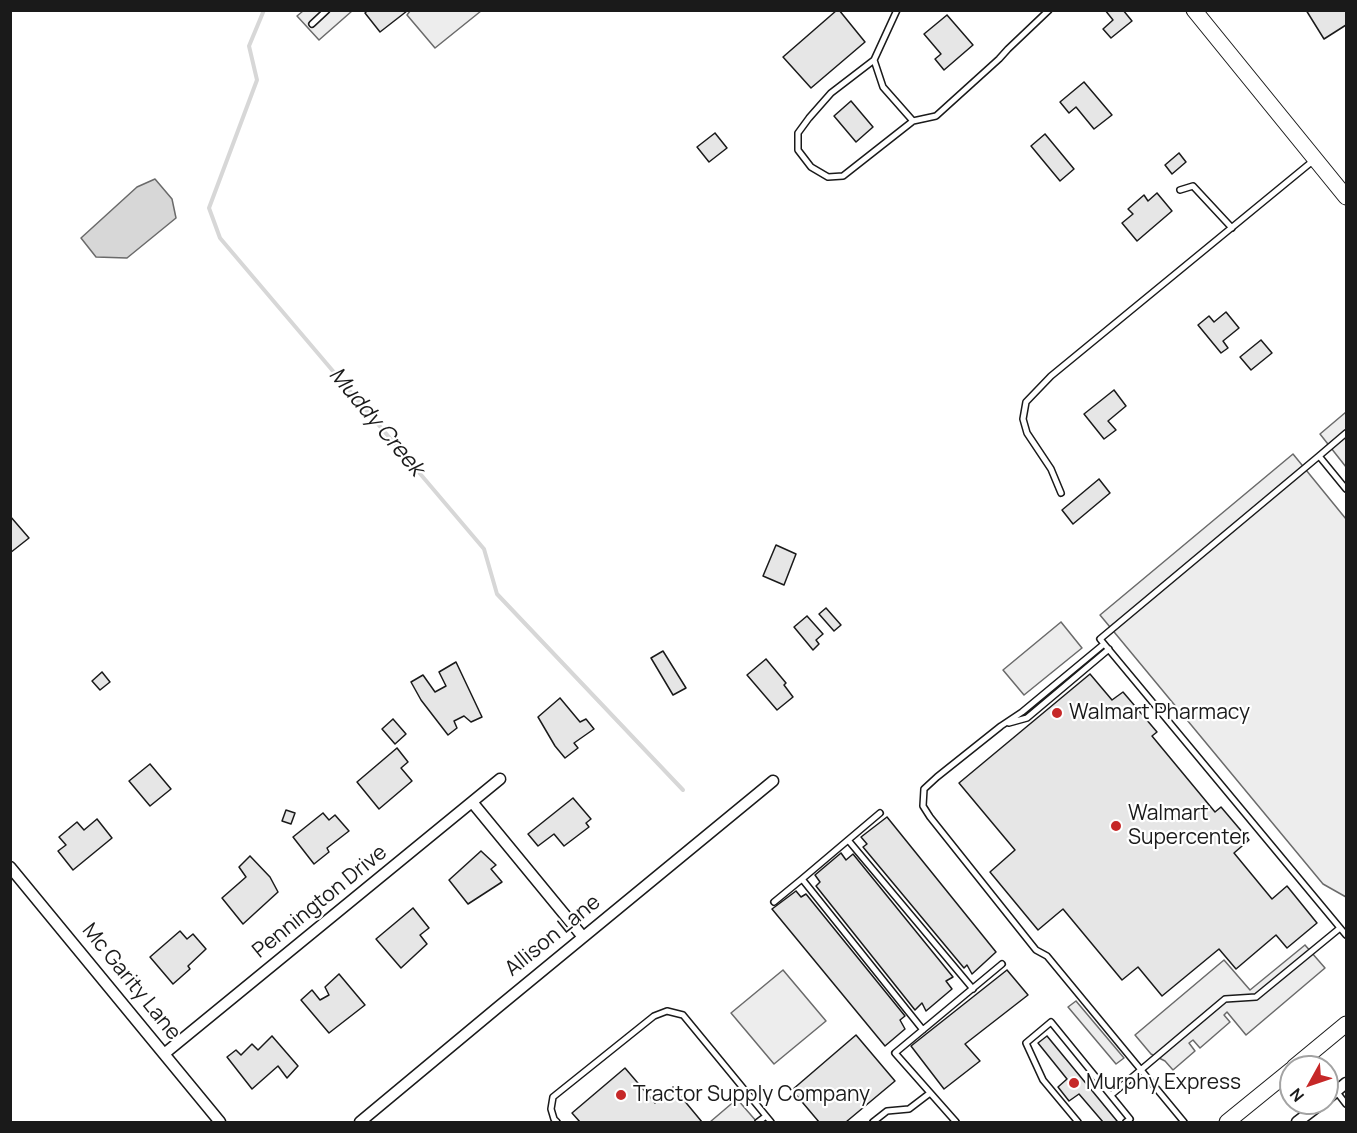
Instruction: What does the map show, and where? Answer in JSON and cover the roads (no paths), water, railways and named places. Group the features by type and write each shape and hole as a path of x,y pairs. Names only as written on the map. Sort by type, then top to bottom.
{"main road":[{"path":"1194,10 1347,197"},
{"path":"1309,1055 1347,1024"},
{"path":"1227,1122 1279,1079"}],"street":[{"name":"Pennington Drive","path":"164,1054 500,779"},
{"name":"Allison Lane","path":"360,1122 773,781"},
{"path":"472,802 583,937"},
{"name":"Mc Garity Lane","path":"10,867 220,1122"}],"lane":[{"path":"312,24 327,10"},
{"path":"897,10 874,60 831,93 798,133 798,150 811,167 828,177 843,176 913,121 936,116 999,59 1048,10"},
{"path":"874,60 883,87 913,121"},
{"path":"1061,493 1051,469 1028,433 1023,419 1026,402 1051,376 1316,159"},
{"path":"1180,190 1193,186 1232,228"},
{"path":"1347,442 1344,435 1100,639 1347,935"},
{"path":"1319,456 1347,489"},
{"path":"1104,644 1022,712 937,777 924,789 923,806 1036,950 1047,956 1184,1122"},
{"path":"1001,726 1027,718 1109,649"},
{"path":"774,902 880,813"},
{"path":"848,840 973,989"},
{"path":"802,879 923,1030"},
{"path":"1111,1095 1225,999 1256,997 1340,928"},
{"path":"956,1122 896,1053 1002,964"},
{"path":"557,1122 551,1109 553,1097 654,1016 667,1011 683,1015 771,1122"},
{"path":"1078,1122 1043,1080 1026,1043 1051,1022 1130,1119 1126,1122"},
{"path":"873,1122 887,1111 909,1110 930,1093"},
{"path":"758,1122 766,1116"}],"waterway":[{"name":"Muddy Creek","path":"264,10 249,46 257,80 209,208 220,238 484,549 497,594 683,790"}],"place":[{"name":"Walmart Pharmacy","path":"1057,713"},
{"name":"Walmart Supercenter","path":"1116,826"},
{"name":"Murphy Express","path":"1074,1083"},
{"name":"Tractor Supply Company","path":"621,1095"}]}
